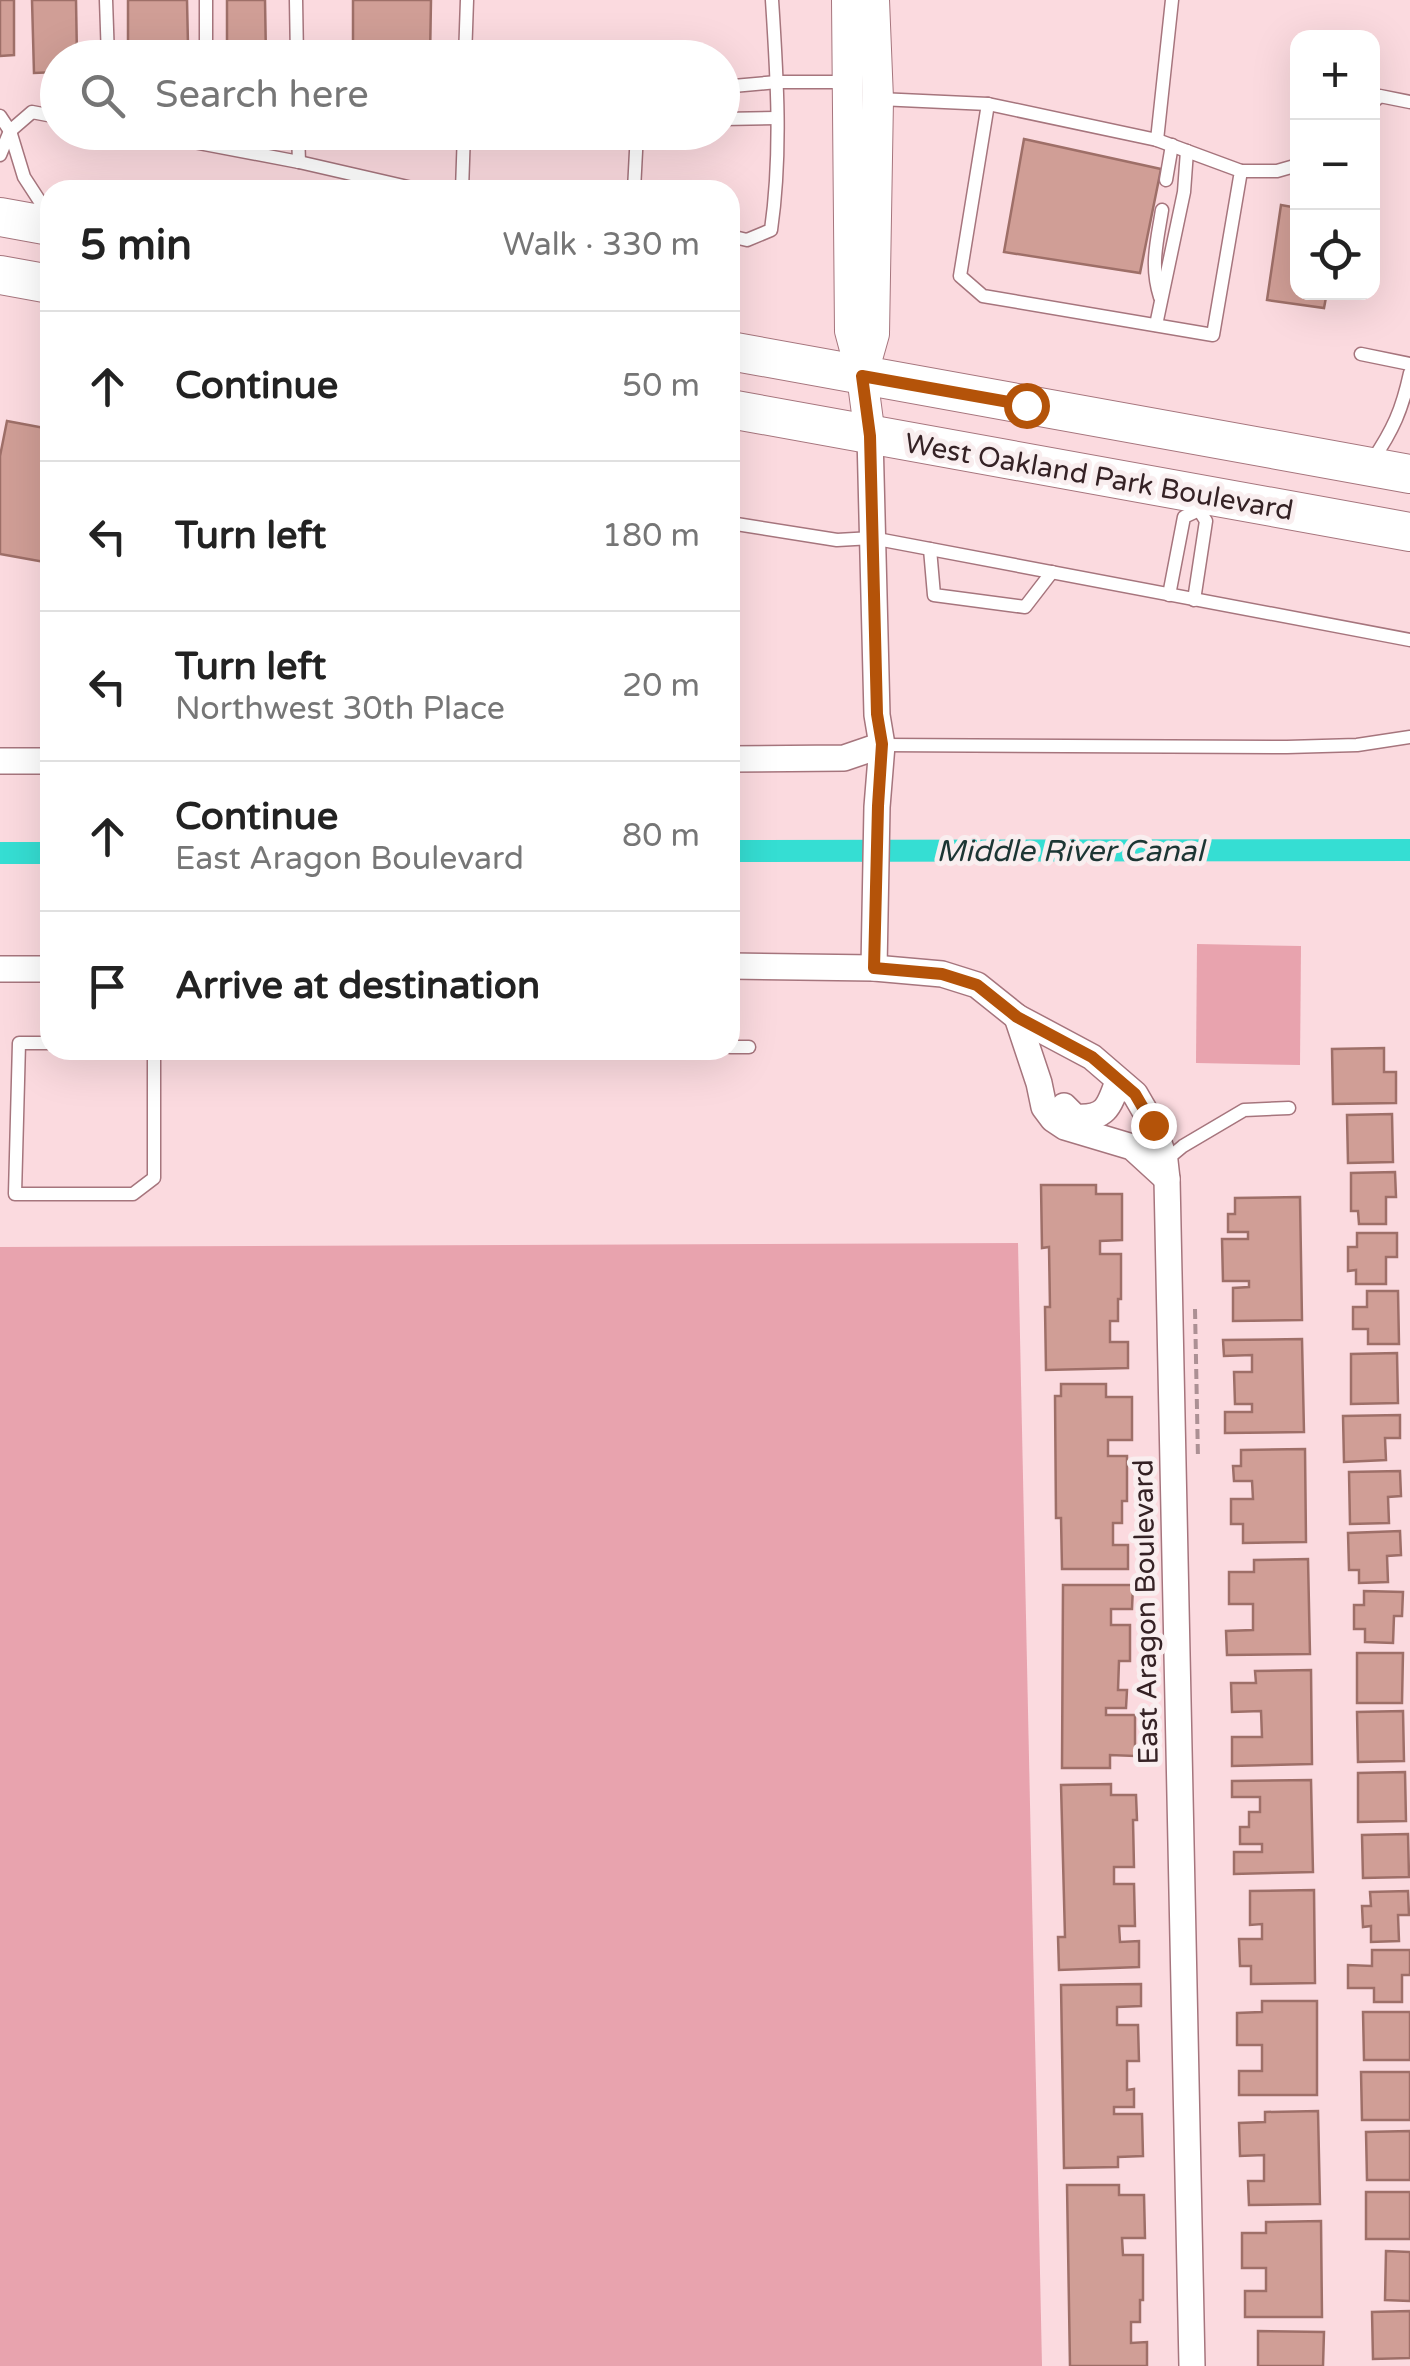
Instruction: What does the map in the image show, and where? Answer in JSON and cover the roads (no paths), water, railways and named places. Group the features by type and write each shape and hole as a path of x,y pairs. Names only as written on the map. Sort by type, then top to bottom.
{"main road":[{"path":"0,218 40,224"},
{"path":"0,275 40,282"},
{"name":"West Oakland Park Boulevard","path":"740,353 1410,474"},
{"name":"West Oakland Park Boulevard","path":"740,412 1200,503 1410,532"},
{"path":"1344,520 1390,512 1410,502"}],"street":[{"path":"847,0 850,331 862,376 870,436 877,714 882,744 874,968"},
{"path":"862,376 874,334 878,99 874,0"},
{"path":"740,758 844,758 882,744"},
{"path":"0,761 40,761"},
{"name":"East Aragon Boulevard","path":"740,966 874,968 942,974 977,985 1017,1017 1092,1057 1135,1094 1153,1125 1166,1170 1192,2366"},
{"path":"0,969 40,969"},
{"path":"1017,1017 1044,1107 1053,1119 1065,1127 1132,1148 1166,1170"},
{"path":"1039,1083 1052,1086 1074,1117 1092,1118 1110,1106 1118,1081"}],"lane":[{"path":"106,0 107,40"},
{"path":"206,0 206,40"},
{"path":"296,0 297,40"},
{"path":"466,40 467,0"},
{"path":"740,238 747,240 772,230 777,194 778,82 772,0"},
{"path":"1157,140 1172,0"},
{"path":"740,85 848,82"},
{"path":"1380,96 1410,102"},
{"path":"878,99 988,104 1157,140 1241,171 1290,167"},
{"path":"988,104 960,276 983,296 1213,335 1241,171"},
{"path":"0,155 10,131 32,112 40,114"},
{"path":"0,116 10,131 24,177 40,202"},
{"path":"740,119 777,118"},
{"path":"1166,180 1172,145"},
{"path":"236,150 377,180"},
{"path":"299,150 299,162"},
{"path":"462,180 463,150"},
{"path":"635,180 636,150"},
{"path":"1156,326 1184,192 1187,151"},
{"path":"1161,299 1154,260 1162,210"},
{"path":"1361,354 1410,364"},
{"path":"1369,466 1391,434 1404,404 1410,372"},
{"path":"1169,595 1184,517 1200,503 1206,522 1194,600"},
{"path":"740,525 837,540 872,538 1410,640"},
{"path":"930,548 934,595 1024,607 1052,572"},
{"path":"882,744 1288,747 1358,745 1410,737"},
{"path":"40,1043 18,1043 15,1194 133,1194 154,1178 154,1060"},
{"path":"740,1047 749,1047"},
{"path":"1166,1170 1183,1146 1244,1110 1289,1108"}],"waterway":[{"name":"Middle River Canal","path":"740,851 1410,850"},
{"name":"Middle River Canal","path":"0,853 40,853"}]}
